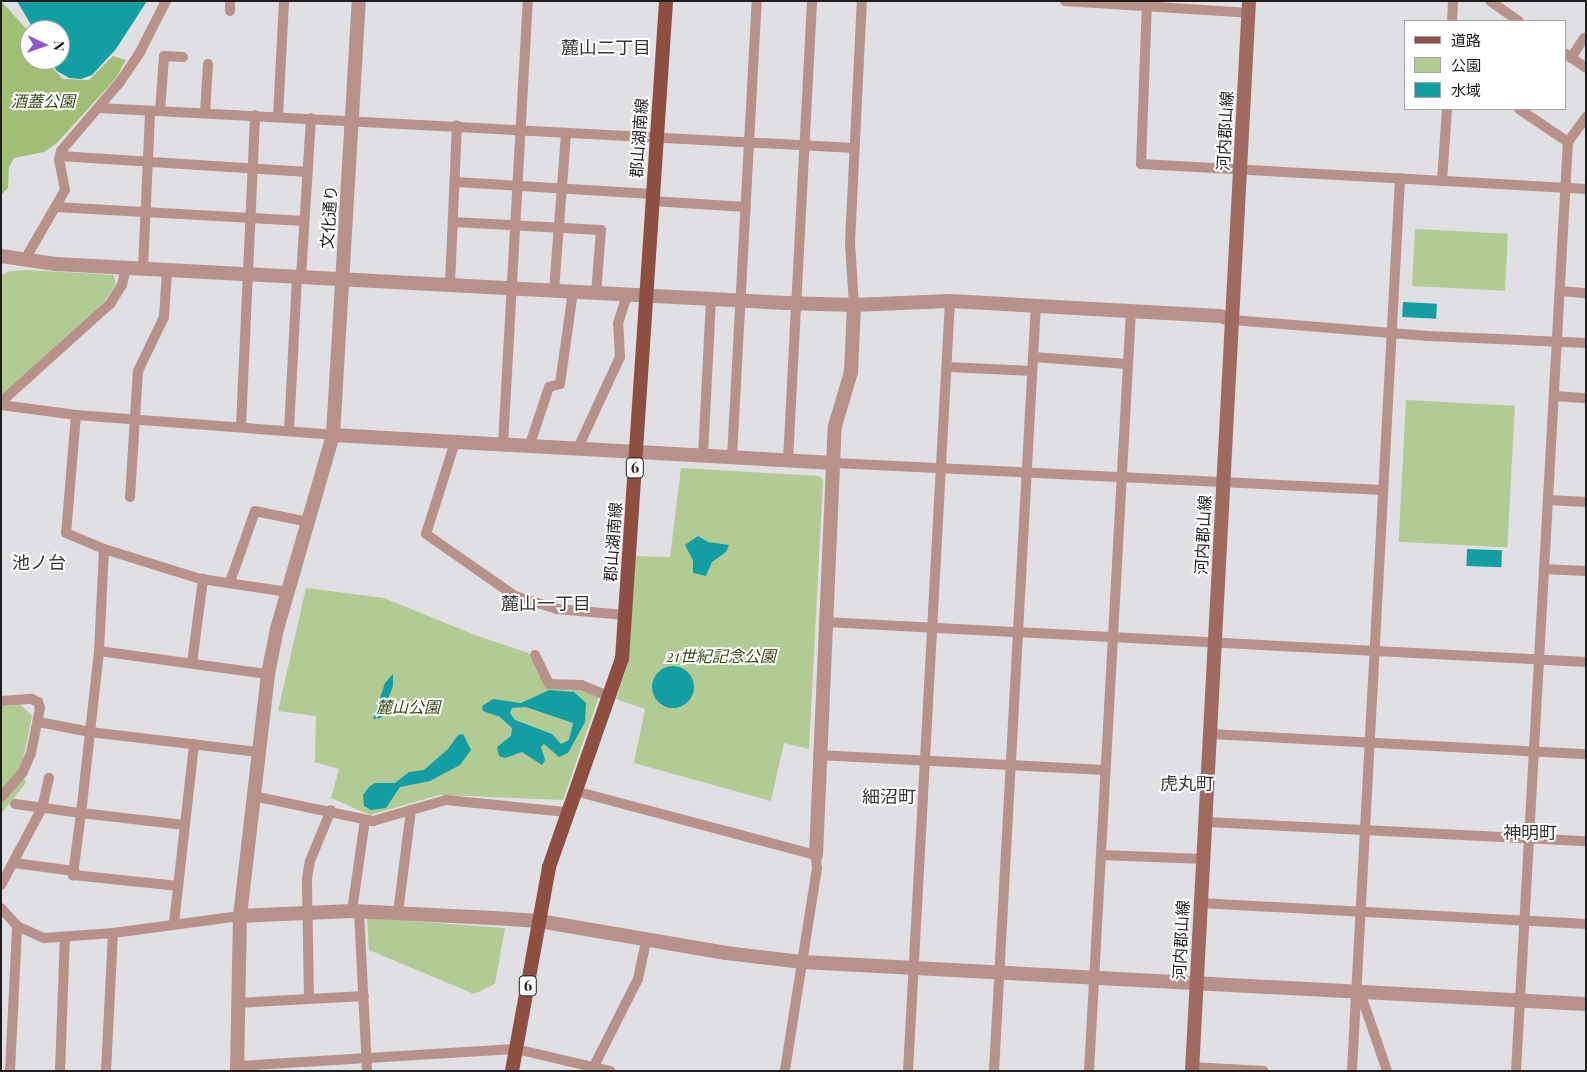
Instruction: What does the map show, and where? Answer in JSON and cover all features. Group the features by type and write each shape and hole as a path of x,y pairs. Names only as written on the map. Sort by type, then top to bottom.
{"main road":[{"name":"郡山湖南線","path":"512,1071 549,867 567,812 621,668 666,1"},
{"name":"河内郡山線","path":"1192,1069 1249,7"}],"street":[{"path":"24,261 65,190 60,156 99,108 140,52 166,1"},
{"path":"278,116 284,1"},
{"name":"文化通り","path":"238,1068 240,916 268,674 288,592 333,435 359,1"},
{"path":"503,444 528,1"},
{"path":"732,457 757,1"},
{"path":"788,460 812,1"},
{"path":"785,1071 817,868 818,755 836,426 851,372 854,305 850,243 862,1"},
{"path":"1065,1 1249,7"},
{"path":"1452,20 1453,1"},
{"path":"1490,1 1518,20"},
{"path":"1147,3 1141,164 1586,189"},
{"path":"1584,38 1568,56 1586,68"},
{"path":"143,268 148,160 164,56 183,57"},
{"path":"205,113 208,64"},
{"path":"99,108 457,125 566,133 854,148"},
{"path":"1442,181 1447,110"},
{"path":"1520,110 1568,142"},
{"path":"241,426 246,274 255,115"},
{"path":"1516,1071 1568,142 1586,117"},
{"path":"288,430 311,118"},
{"path":"450,284 457,125"},
{"path":"554,290 566,133"},
{"path":"60,156 148,160 307,172"},
{"path":"1352,1071 1358,992 1368,742 1400,178"},
{"path":"454,182 562,187 746,207"},
{"path":"55,207 304,221"},
{"path":"453,222 601,230 596,293"},
{"path":"2,258 126,268 795,304 854,305 950,301 1036,304 1220,316 1233,320 1391,332 1586,343"},
{"path":"1,404 110,304 122,285 126,268"},
{"path":"130,497 138,371 164,317 167,270"},
{"path":"529,447 549,387 560,384 573,291"},
{"path":"1561,291 1586,293"},
{"path":"577,450 620,357 618,323 627,295"},
{"path":"703,456 711,299"},
{"path":"908,1071 950,301"},
{"path":"994,1071 1009,766 1036,304"},
{"path":"1089,1071 1131,310"},
{"path":"1033,357 1128,364"},
{"path":"947,366 1032,371"},
{"path":"1555,396 1586,398"},
{"path":"1,404 76,416 241,426 333,435 577,450 1382,490"},
{"path":"76,416 66,533 104,549 204,579 288,592"},
{"path":"455,442 426,534 515,596 557,609 625,615"},
{"path":"1548,500 1586,502"},
{"path":"230,582 255,511 308,522"},
{"path":"104,549 98,651 73,874 178,886"},
{"path":"1544,569 1586,571"},
{"path":"192,663 204,579"},
{"path":"825,622 1586,662"},
{"path":"98,651 268,674"},
{"path":"535,655 549,684 581,685 610,697"},
{"path":"1,701 32,699 38,702 39,722 23,772 1,797"},
{"path":"39,722 90,732 258,752"},
{"path":"1211,734 1586,754"},
{"path":"174,923 194,744"},
{"path":"818,755 1106,770"},
{"path":"1,884 42,808 48,778"},
{"path":"575,792 816,855"},
{"path":"253,796 331,810 365,820 382,820 446,800 567,812"},
{"path":"15,804 184,825"},
{"path":"309,999 306,912 310,861 331,810"},
{"path":"398,913 411,810"},
{"path":"365,820 356,911 364,996 367,1065"},
{"path":"1206,822 1366,828 1586,841"},
{"path":"1102,855 1203,859"},
{"path":"14,863 74,871"},
{"path":"1200,903 1360,910 1586,924"},
{"path":"1,908 17,926 44,938 113,933 174,923 240,916 356,911 538,921 646,940 802,962 1586,1004"},
{"path":"10,1071 17,926"},
{"path":"106,1071 113,933"},
{"path":"60,1071 65,937"},
{"path":"594,1066 638,979 646,940"},
{"path":"1358,992 1387,1071"},
{"path":"238,1003 364,996"},
{"path":"238,1068 367,1065 516,1050 610,1071"},
{"path":"1192,1069 1264,1071"}],"green space":[{"name":"酒蓋公園","path":"1,1 20,22 20,70 54,70 63,79 89,80 113,56 126,60 116,78 57,143 44,152 14,158 9,167 8,188 1,195"},
{"path":"1415,229 1508,234 1505,291 1412,286"},
{"path":"29,270 114,275 116,284 104,302 1,397 1,275 10,271"},
{"path":"1406,400 1515,406 1507,548 1399,542"},
{"name":"21世紀記念公園","path":"681,468 820,476 823,481 809,749 784,743 771,801 634,763 645,709 616,699 628,664 636,556 670,557"},
{"name":"麓山公園","path":"306,588 384,598 475,635 528,653 549,687 568,686 599,696 563,800 439,795 370,815 331,798 339,769 315,762 316,716 278,711"},
{"path":"21,705 32,716 21,769 26,783 1,814 1,706"},
{"path":"367,918 505,928 495,984 474,994 369,950"}],"water":[{"path":"17,1 147,1 116,49 92,75 81,79 69,78 56,70 70,70 70,20 28,20"},
{"path":"1403,302 1437,304 1436,319 1402,317"},
{"path":"698,536 708,542 729,545 726,552 712,562 706,576 693,573 693,560 685,545"},
{"path":"1467,549 1502,550 1501,567 1466,566"},
{"path":"673,666 688,672 694,687 688,702 673,708 658,702 652,687 658,672"},
{"path":"393,674 393,686 381,718 373,719 385,683"},
{"path":"549,690 574,692 586,703 585,722 568,753 559,757 544,744 541,747 545,760 542,765 522,752 505,758 499,756 497,747 511,736 512,728 500,717 483,711 482,706 493,699 521,703","holes":["526,707 573,723 569,740 561,744 552,734 515,720 510,713 512,708"]},
{"path":"463,734 471,750 460,765 430,781 400,787 386,808 371,810 364,806 363,795 369,787 375,783 395,783 409,772 424,770 448,749 458,735"}],"district":[{"name":"麓山二丁目","path":"606,47"},
{"name":"池ノ台","path":"39,562"},
{"name":"麓山一丁目","path":"546,603"},
{"name":"虎丸町","path":"1187,783"},
{"name":"細沼町","path":"889,796"},
{"name":"神明町","path":"1530,832"}]}
